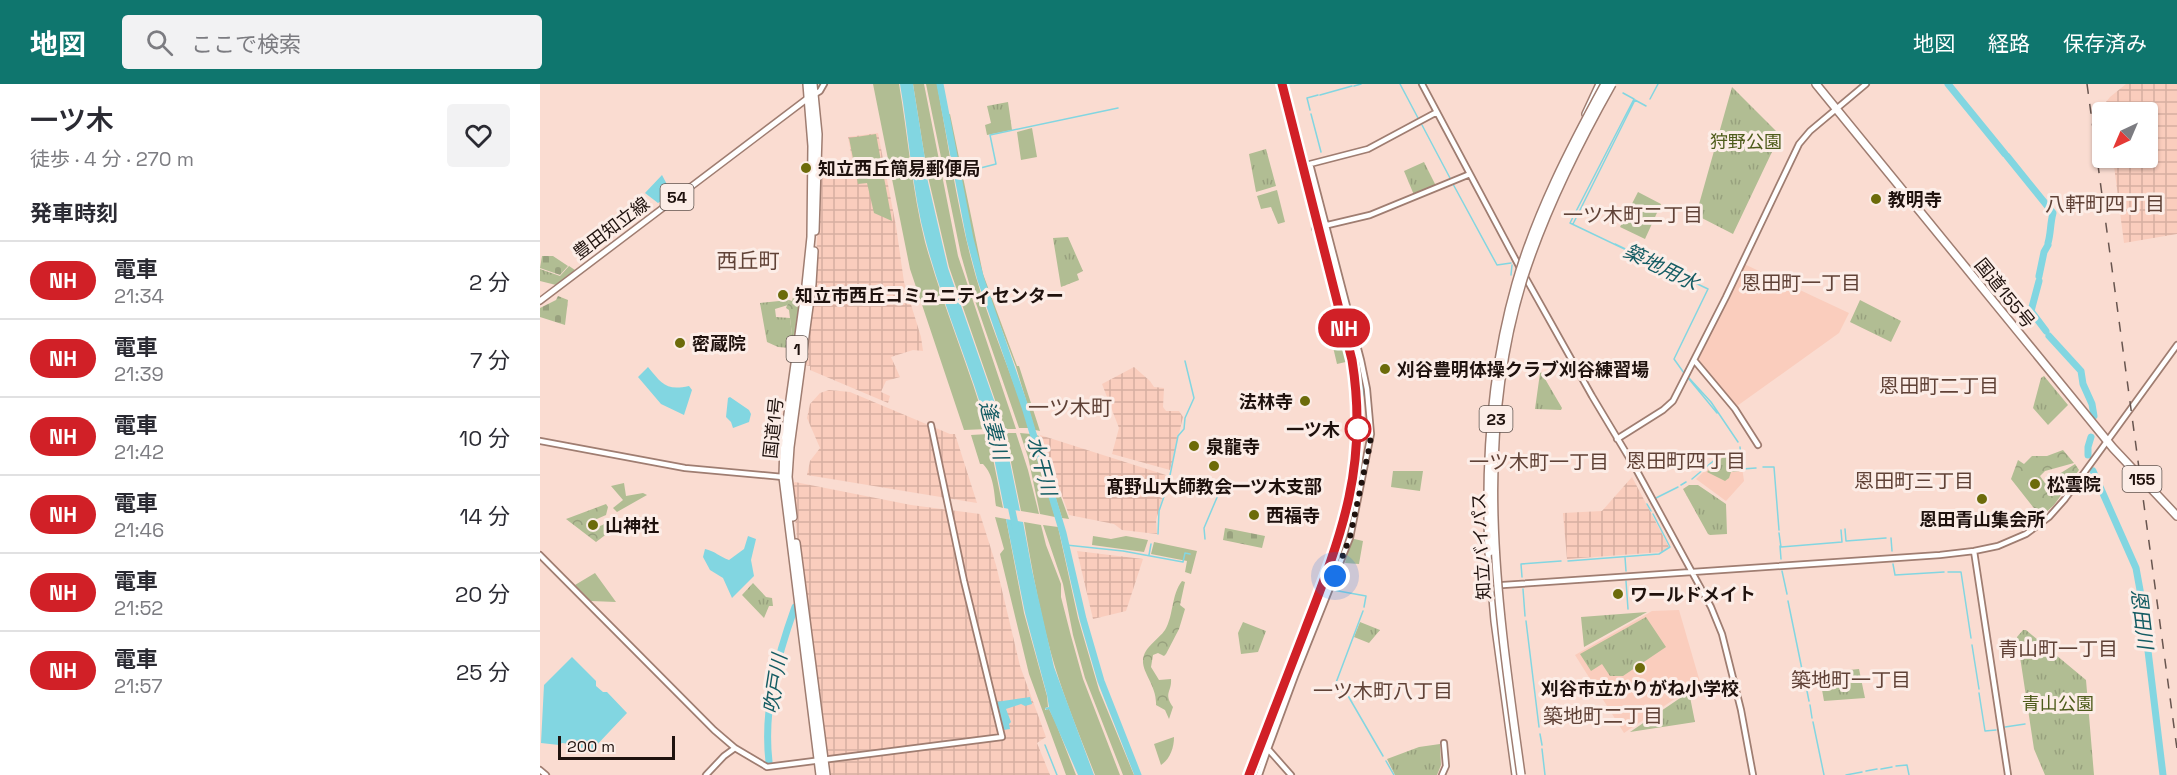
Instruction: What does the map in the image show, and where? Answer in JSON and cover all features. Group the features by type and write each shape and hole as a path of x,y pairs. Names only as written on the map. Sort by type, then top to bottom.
{"highway":[{"name":"国道1号","path":"807,84 812,95"},
{"name":"国道1号","path":"813,84 812,95 818,134 818,187 812,284 786,477 822,760 826,775"},
{"path":"1578,133 1600,84"},
{"name":"知立バイパス","path":"1516,775 1491,577 1487,504 1492,410 1501,348 1516,283 1545,205 1578,133 1605,84"},
{"name":"知立バイパス","path":"1521,775 1500,615 1494,549 1492,506 1497,412 1506,348 1523,279 1551,206 1587,128 1614,84"},
{"name":"国道155号","path":"1816,84 2107,441 2177,516"},
{"name":"国道1号","path":"820,775 822,760"}],"main road":[{"name":"豊田知立線","path":"540,302 812,95"}],"street":[{"path":"812,95 820,91 824,84"},
{"path":"1422,84 1519,266 1711,607 1722,634 1741,710 1753,775"},
{"path":"1617,439 1663,410 1673,401 1799,144 1810,131 1866,84"},
{"path":"1259,775 1350,537 1370,444 1370,421 1361,360 1310,164 1368,149 1437,112"},
{"path":"1315,228 1370,215 1470,174"},
{"path":"1503,585 1974,552 2006,543 2042,523 2060,504 2177,345"},
{"path":"1694,360 1735,409 1758,445"},
{"path":"540,555 735,748 767,767 1002,737 964,581 931,425"},
{"path":"540,441 685,468 786,477"},
{"path":"1974,552 2008,775"},
{"path":"1442,775 1446,766 1444,743"},
{"path":"706,775 735,748"},
{"path":"1268,749 1291,775"},
{"path":"766,775 767,767"},
{"path":"540,770 546,775"}],"shaded area":[{"path":"2126,84 2177,84 2177,234 2124,243 2114,168 2158,168 2158,102 2106,102"},
{"path":"878,133 904,282 923,351 913,350 891,357 900,377 886,381 881,392 890,396 888,403 810,370 810,366 805,365 815,286 820,176 855,174 848,137"},
{"path":"1744,264 1849,313 1839,333 1737,406 1698,359"},
{"path":"1134,367 1154,387 1164,388 1163,407 1166,411 1179,411 1183,417 1170,470 1112,454 1119,428 1102,384"},
{"path":"829,390 850,392 950,434 955,434 977,503 807,475 810,461 820,448 807,418 810,404 820,393"},
{"path":"1040,435 1169,476 1156,520 1157,534 1122,530 1114,524 1069,515"},
{"path":"1723,454 1740,454 1744,481 1726,501 1696,479"},
{"path":"1632,477 1669,547 1661,552 1567,559 1563,513 1602,511"},
{"path":"795,482 911,505 980,514 996,565 1020,666 1046,737 1037,743 1050,775 831,775 797,538 792,485"},
{"path":"1077,551 1143,559 1126,611 1093,619"},
{"name":"刈谷市立かりがね小学校","path":"1679,610 1700,682 1624,733 1575,655 1652,611"}],"green space":[{"path":"873,84 899,84 913,183 925,242 987,429 964,430 910,269"},
{"path":"913,84 924,84 958,256 1016,429 1005,429 949,267 926,168 929,159 925,159"},
{"path":"926,84 937,84 959,205 976,277 1029,428 1019,428 969,283 961,255"},
{"name":"狩野公園","path":"1732,87 1780,135 1733,234 1696,215"},
{"path":"1008,102 1012,130 987,135 985,125 991,123 987,106"},
{"path":"950,114 983,274 1017,366 1019,366 1040,431 1035,430 1016,367 981,275 972,243 947,115"},
{"path":"1032,128 1037,157 1021,160 1017,132"},
{"path":"876,134 892,221 874,213 867,183 858,184 849,138"},
{"path":"1266,149 1276,186 1256,192 1249,154"},
{"path":"1424,162 1436,186 1414,195 1404,171"},
{"path":"1277,190 1285,222 1278,224 1271,207 1261,209 1257,196"},
{"path":"1638,192 1661,204 1645,239 1620,227"},
{"path":"1068,237 1083,271 1077,274 1079,280 1061,287 1053,238"},
{"path":"542,256 553,256 568,266 560,275 540,268"},
{"path":"569,266 575,270 556,285 540,281 540,269 560,276"},
{"path":"794,294 798,294 796,304 800,305 794,352 790,348 792,335 789,310 786,308"},
{"path":"558,296 568,300 565,325 540,317 540,308 556,300"},
{"path":"789,300 788,305 775,309 776,317 790,318 792,335 790,348 778,347 767,342 760,303"},
{"path":"1860,300 1901,321 1891,342 1850,322"},
{"path":"1346,343 1350,361 1337,364 1333,347"},
{"path":"1541,372 1562,408 1561,410 1535,409"},
{"path":"2044,376 2068,405 2048,425 2033,408 2041,378"},
{"path":"1005,433 1016,433 1039,514 1021,511"},
{"path":"1020,433 1031,434 1055,517 1040,514 1028,457"},
{"path":"988,434 1003,508 996,506 991,478 987,468 980,464 971,435"},
{"path":"1036,435 1039,436 1069,519 1062,518"},
{"name":"松雲院","path":"2063,450 2074,463 2045,471 2040,476 2045,483 2075,464 2079,470 2054,505 2041,517 2011,479 2018,460 2024,464 2032,456 2047,456"},
{"path":"1724,456 1738,456 1740,471 1731,472 1725,481 1707,472"},
{"path":"1393,471 1423,471 1420,491 1391,487"},
{"path":"624,483 626,496 643,493 647,495 617,512 613,508 623,500 611,486"},
{"path":"1689,485 1698,485 1726,504 1727,534 1708,534 1683,489"},
{"path":"606,504 608,507 606,515 590,522 593,529 607,523 609,527 608,533 596,542 566,519"},
{"path":"995,517 1006,519 1024,613 1047,696 1048,707 1045,710 1049,709 1055,721 1076,775 1066,775 1029,674 1000,554 1004,549"},
{"path":"1024,522 1041,525 1061,584 1061,597 1083,679 1120,775 1095,775 1074,721 1045,631"},
{"path":"1043,525 1058,527 1078,618 1099,690 1134,775 1123,775 1085,678 1073,635 1063,584"},
{"path":"1225,528 1265,536 1262,548 1223,540"},
{"path":"1093,536 1111,539 1126,536 1148,540 1144,552 1092,545"},
{"path":"1350,538 1363,541 1359,564 1345,563"},
{"path":"1154,542 1197,551 1191,574 1185,572 1187,561 1151,554"},
{"path":"595,573 616,602 591,601 575,585"},
{"path":"1182,581 1185,582 1180,605 1185,609 1179,629 1164,656 1158,653 1153,655 1151,667 1159,680 1171,679 1168,695 1173,707 1169,719 1165,710 1156,705 1156,698 1143,660 1149,647 1165,630 1176,592"},
{"path":"753,583 766,597 772,598 773,606 769,606 764,618 742,595"},
{"path":"1647,612 1584,647 1581,617"},
{"path":"1646,617 1666,647 1623,676 1610,676 1602,664 1591,671 1580,654"},
{"path":"1243,622 1266,631 1258,652 1241,654 1238,633"},
{"path":"1360,622 1380,630 1369,643 1354,637"},
{"name":"青山公園","path":"2023,630 2026,630 2086,680 2094,775 2045,775 2034,749 2017,637"},
{"path":"1859,669 1865,698 1824,701 1819,673"},
{"path":"1689,692 1695,722 1630,732"},
{"path":"1174,737 1171,753 1161,765 1154,744"},
{"path":"1440,744 1441,765 1437,775 1395,775 1387,759 1419,747"}],"water":[{"path":"900,84 913,84 925,159 929,159 925,169 948,268 1004,429 988,429 933,266 917,203"},
{"path":"662,175 672,194 658,203 645,193"},
{"path":"648,367 665,385 675,388 689,386 692,390 684,415 661,404 638,377"},
{"path":"730,397 749,410 751,414 749,422 733,428 726,417"},
{"path":"989,433 1004,433 1020,511 1004,508"},
{"path":"1006,519 1023,522 1054,667 1094,775 1078,775 1049,709 1045,708 1049,707 1047,695 1025,613"},
{"path":"748,536 756,539 751,560 754,576 732,598 723,578 710,570 703,557 705,549 729,560 744,549"},
{"path":"572,657 596,681 596,686 603,692 607,692 627,713 593,749 574,747 571,744 541,743 544,685"},
{"path":"1030,697 1032,704 1025,706 1021,704 1006,709 1011,722 1010,729 1003,730 996,702"}],"waterway":[{"name":"水干川","path":"940,84 970,239 981,280 1025,407 1063,533 1083,619 1101,681 1138,775"},
{"path":"1354,86 1361,84"},
{"path":"1400,84 1418,118"},
{"path":"1650,99 1658,84"},
{"name":"恩田川","path":"1948,84 2005,154"},
{"path":"1320,95 1352,86"},
{"name":"築地用水","path":"1623,93 1634,99 1570,223 1708,289 1674,359 1684,373"},
{"path":"1310,110 1307,98 1318,95"},
{"name":"築地用水","path":"1573,224 1635,100 1646,106"},
{"path":"957,174 996,164 990,135 1118,108"},
{"path":"1311,114 1321,152"},
{"path":"1422,125 1450,178"},
{"name":"恩田川","path":"2007,156 2053,213 2048,243"},
{"path":"1307,168 1322,223"},
{"path":"1453,184 1497,265 1511,263"},
{"path":"1324,230 1365,398"},
{"name":"築地用水","path":"1615,244 1694,282"},
{"name":"恩田川","path":"2039,276 2044,252 2048,245"},
{"path":"1511,275 1512,265"},
{"name":"恩田川","path":"2039,281 2031,311 2046,331"},
{"name":"恩田川","path":"2049,336 2081,371 2094,416"},
{"path":"1158,534 1159,511 1168,485 1178,436 1184,429 1185,418 1194,398 1185,361"},
{"name":"築地用水","path":"1689,378 1711,402 1738,442"},
{"name":"築地用水","path":"1689,379 1717,413"},
{"name":"恩田川","path":"2088,455 2091,437"},
{"name":"築地用水","path":"1740,447 1742,469 1756,468"},
{"name":"築地用水","path":"1692,479 1724,452"},
{"name":"築地用水","path":"1763,467 1774,467 1779,530"},
{"name":"恩田川","path":"2093,471 2136,568 2163,775"},
{"path":"1326,587 1351,522 1360,475"},
{"name":"築地用水","path":"1681,485 1686,482"},
{"name":"築地用水","path":"1656,498 1678,487"},
{"path":"1205,539 1204,528 1221,488"},
{"name":"逢妻川","path":"1010,501 1016,529"},
{"name":"築地用水","path":"1647,504 1651,511"},
{"name":"築地用水","path":"1568,561 1659,554 1670,547 1653,514"},
{"path":"1845,529 1846,541 1886,538"},
{"path":"1779,533 1781,547 1842,542 1841,530"},
{"path":"1891,538 1892,551"},
{"path":"1149,555 1151,544"},
{"path":"1066,545 1123,551 1183,562 1185,553 1190,554"},
{"name":"築地用水","path":"1780,546 1781,559"},
{"path":"1625,557 1626,571"},
{"name":"築地用水","path":"1522,577 1521,564 1561,561"},
{"path":"1893,564 1895,575 1944,572"},
{"name":"築地用水","path":"1782,571 1787,594"},
{"path":"1948,572 1961,572 1971,638"},
{"path":"1626,581 1628,609"},
{"name":"築地用水","path":"1523,589 1525,616"},
{"path":"1333,590 1366,596 1364,607"},
{"name":"築地用水","path":"1788,601 1805,684"},
{"name":"吹戸川","path":"769,762 768,722 773,683 795,607"},
{"path":"1343,692 1334,688 1363,611"},
{"name":"築地用水","path":"1526,621 1539,727"},
{"path":"1972,645 1979,689"},
{"name":"築地用水","path":"1807,691 1809,701"},
{"path":"1979,693 1985,731 1996,730"},
{"path":"1347,694 1383,756"},
{"name":"築地用水","path":"1810,705 1812,718"},
{"name":"築地用水","path":"1813,722 1824,775"},
{"path":"2005,727 2025,724"},
{"name":"築地用水","path":"1540,734 1542,745"},
{"path":"1045,745 1057,775"},
{"name":"築地用水","path":"1542,749 1545,775"},
{"path":"1386,761 1394,775"},
{"name":"築地用水","path":"1896,766 1907,765 1909,775"},
{"name":"築地用水","path":"1881,769 1892,767"},
{"name":"築地用水","path":"1866,771 1877,769"},
{"name":"築地用水","path":"1846,775 1862,772"}],"railway":[{"path":"1249,775 1341,530 1349,498 1357,433 1352,360 1282,84"},
{"path":"2087,84 2177,749"}],"train":[{"name":"NH","path":"1249,775 1338,540 1351,495 1358,449 1358,406 1352,360 1282,84"}],"place":[{"name":"知立西丘簡易郵便局","path":"806,168"},
{"name":"教明寺","path":"1876,199"},
{"name":"知立市西丘コミュニティセンター","path":"783,295"},
{"name":"密蔵院","path":"680,343"},
{"name":"刈谷豊明体操クラブ刈谷練習場","path":"1385,369"},
{"name":"法林寺","path":"1305,401"},
{"name":"一ツ木","path":"1358,429"},
{"name":"泉龍寺","path":"1194,446"},
{"name":"髙野山大師教会一ツ木支部","path":"1214,466"},
{"name":"松雲院","path":"2035,484"},
{"name":"恩田青山集会所","path":"1982,499"},
{"name":"西福寺","path":"1254,515"},
{"name":"山神社","path":"593,525"},
{"name":"ワールドメイト","path":"1618,594"},
{"name":"刈谷市立かりがね小学校","path":"1640,668"}],"district":[{"name":"八軒町四丁目","path":"2105,204"},
{"name":"一ツ木町二丁目","path":"1633,215"},
{"name":"西丘町","path":"748,260"},
{"name":"恩田町一丁目","path":"1801,283"},
{"name":"恩田町二丁目","path":"1939,386"},
{"name":"一ツ木町","path":"1070,407"},
{"name":"恩田町四丁目","path":"1686,461"},
{"name":"一ツ木町一丁目","path":"1539,462"},
{"name":"恩田町三丁目","path":"1914,481"},
{"name":"青山町一丁目","path":"2058,649"},
{"name":"築地町一丁目","path":"1851,680"},
{"name":"一ツ木町八丁目","path":"1383,691"},
{"name":"築地町二丁目","path":"1603,716"}],"route":[{"path":"1335,576 1350,537 1370,444 1371,434 1358,429"}]}
